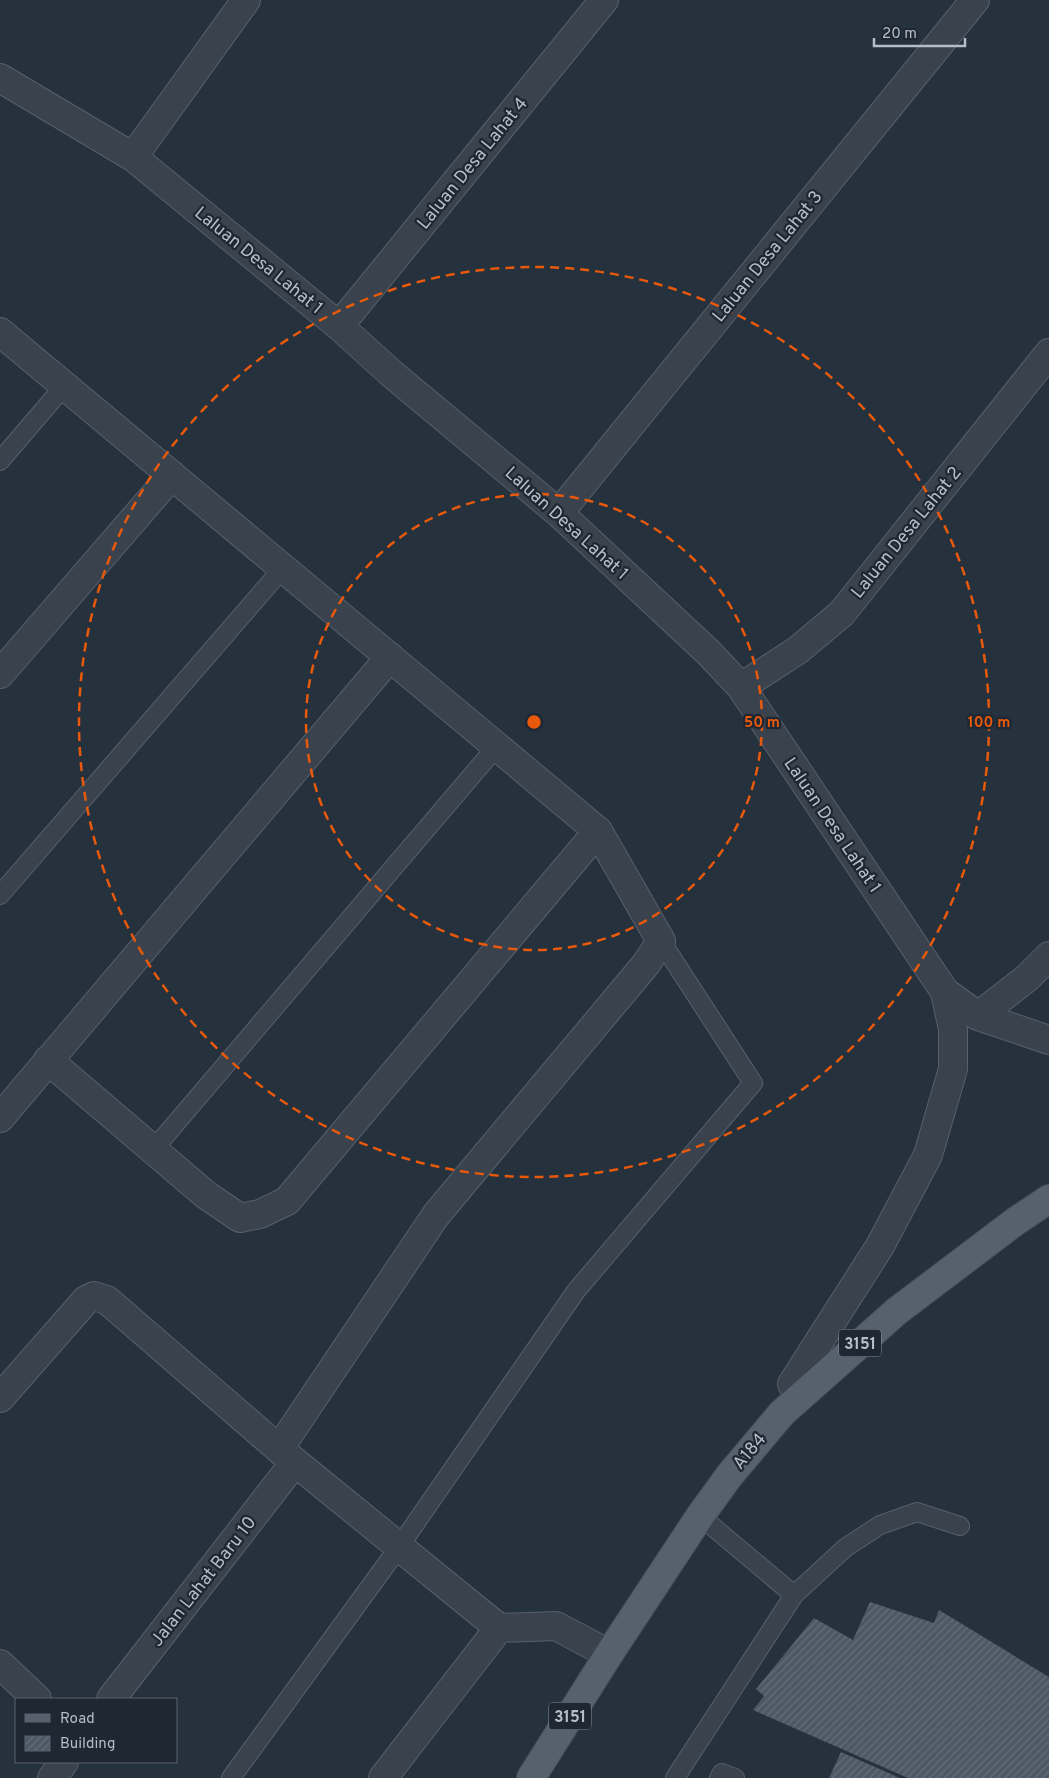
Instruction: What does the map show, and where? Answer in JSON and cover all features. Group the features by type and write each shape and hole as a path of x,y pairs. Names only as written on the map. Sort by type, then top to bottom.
{"main road":[{"name":"A184","path":"531,1778 609,1654 700,1516 729,1476 782,1413 896,1311 1016,1221 1049,1199"}],"street":[{"path":"133,157 246,0"},
{"name":"Laluan Desa Lahat 4","path":"339,326 604,0"},
{"name":"Laluan Desa Lahat 3","path":"559,513 975,0"},
{"name":"Laluan Desa Lahat 1","path":"0,78 133,157 339,326 392,374 559,513 708,652 741,687 945,992 978,1016 1049,1040"},
{"path":"0,332 598,831 662,941"},
{"name":"Laluan Desa Lahat 2","path":"741,687 798,650 842,613 1049,353"},
{"path":"0,674 172,475"},
{"path":"0,1118 390,657"},
{"path":"48,1060 206,1195 240,1218 260,1214 287,1201 598,831"},
{"name":"Jalan Lahat Baru 10","path":"112,1698 287,1455 436,1215 646,964 662,941"},
{"path":"978,1016 1026,978 1049,956"},
{"path":"792,1384 880,1246 928,1155 952,1069 953,1029 945,992"},
{"path":"0,1398 86,1300 94,1296 107,1300 287,1455 499,1628 556,1626 609,1654"},
{"path":"383,1778 499,1628"},
{"path":"0,1664 36,1698"},
{"path":"52,1778 63,1763"}],"lane":[{"path":"0,461 65,385"},
{"path":"0,895 283,568"},
{"path":"153,1150 497,746"},
{"path":"231,1778 399,1547 576,1291 753,1083 662,941"},
{"path":"675,1778 794,1595 845,1548 880,1525 917,1512 960,1526"},
{"path":"700,1516 794,1595"},
{"path":"719,1778 722,1774 735,1778"}],"building":[{"path":"870,1602 934,1623 939,1610 1049,1677 1049,1778 908,1778 753,1710 764,1696 756,1689 814,1618 853,1640"},
{"path":"841,1752 900,1778 829,1778"}]}
